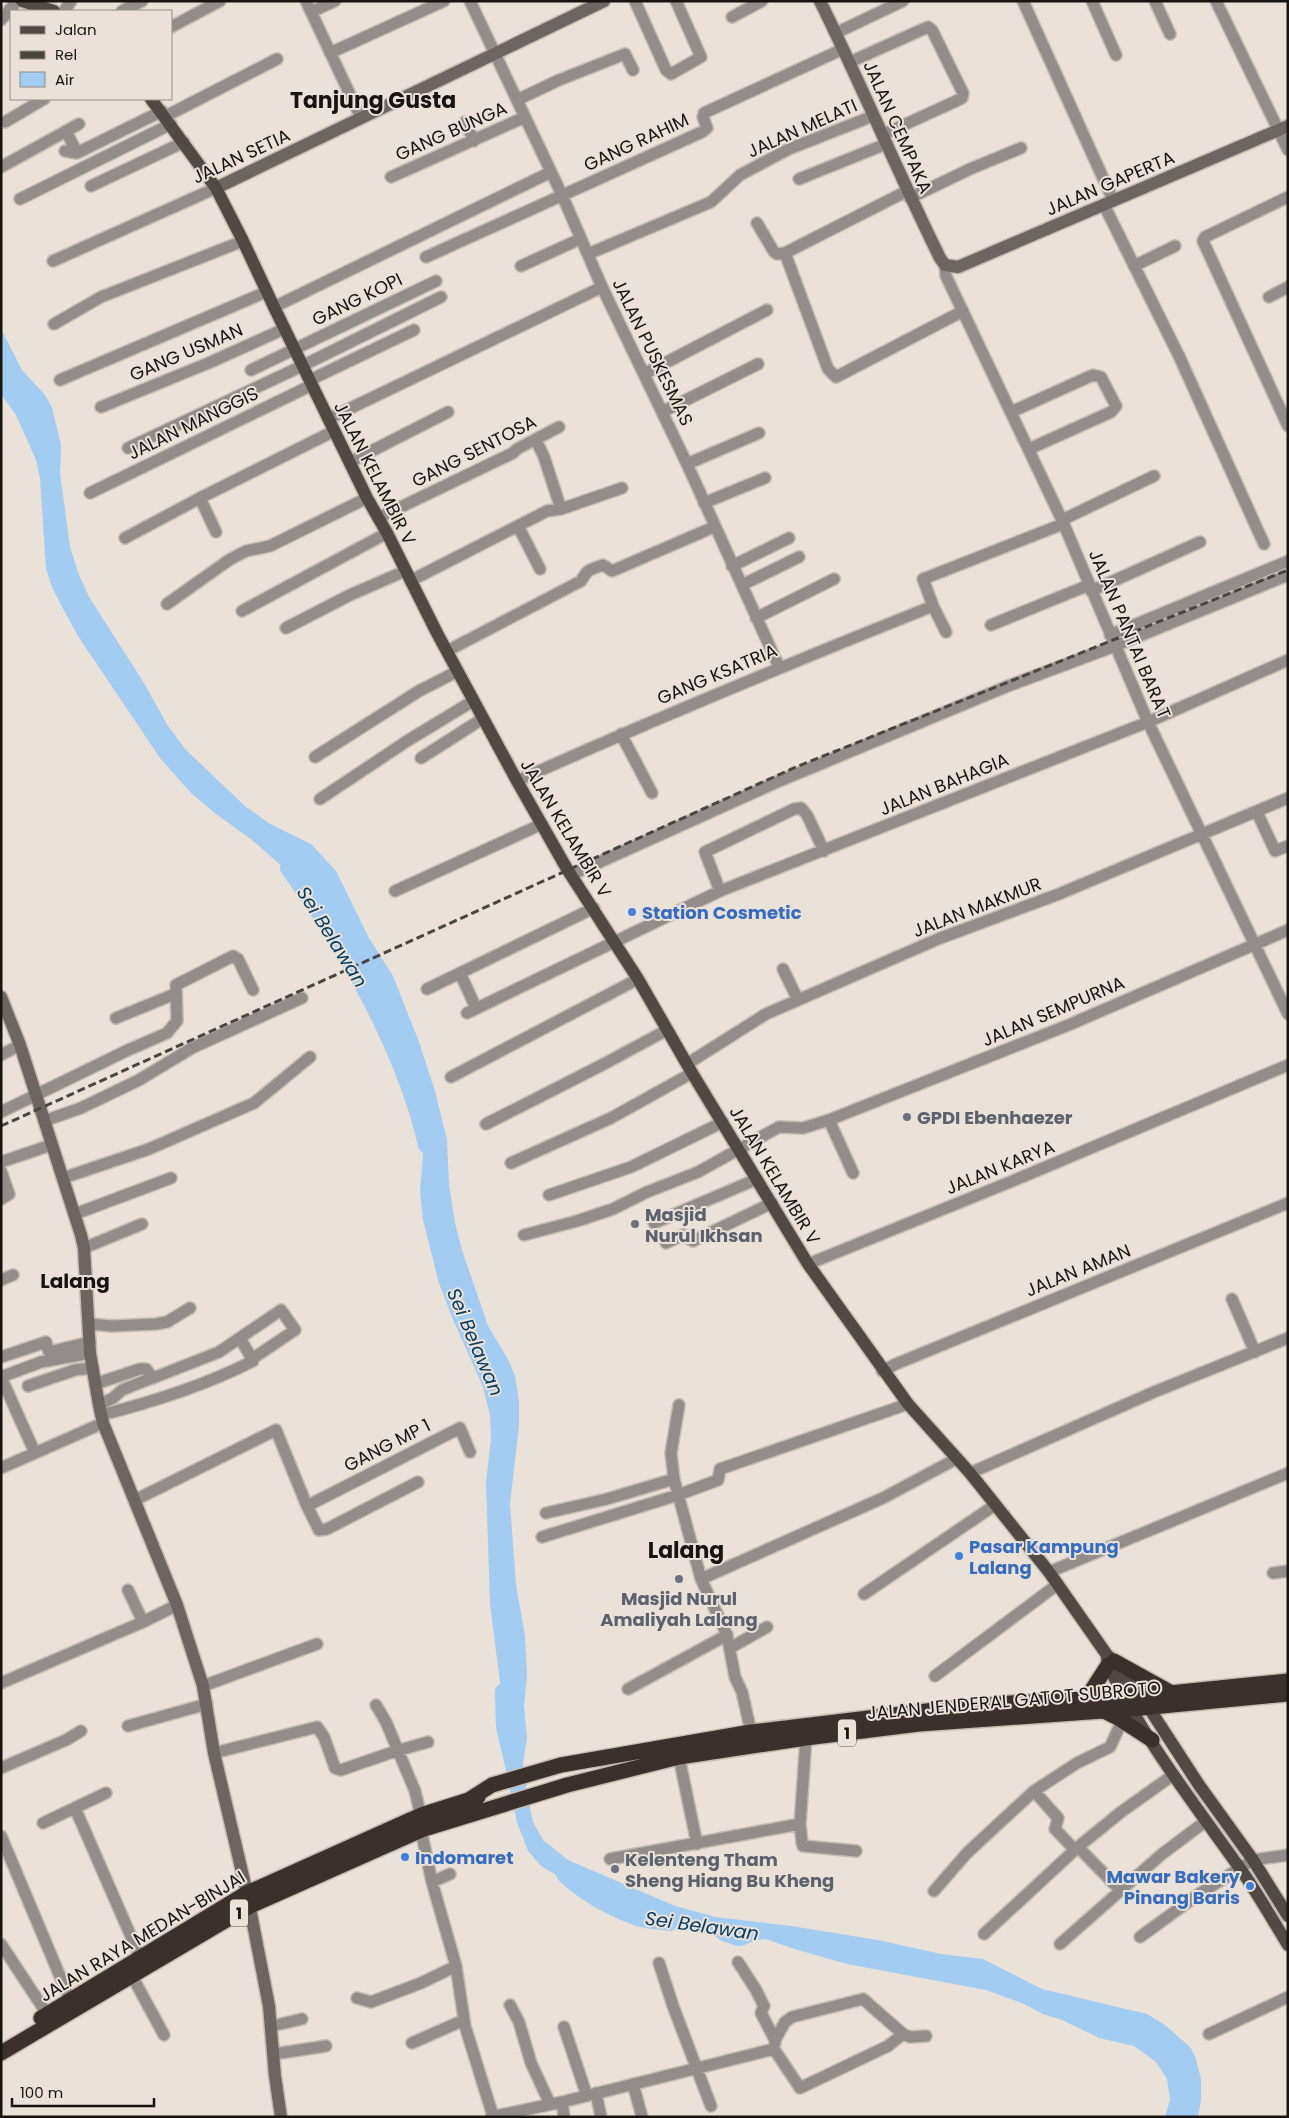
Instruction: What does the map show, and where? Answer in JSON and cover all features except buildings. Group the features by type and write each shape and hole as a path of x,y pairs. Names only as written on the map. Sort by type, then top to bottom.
{"highway":[{"path":"1086,1699 1110,1660 1170,1692"},
{"name":"JALAN JENDERAL GATOT SUBROTO","path":"564,1774 806,1738 919,1724 1125,1709 1170,1692 1288,1681"},
{"name":"JALAN JENDERAL GATOT SUBROTO","path":"1144,1702 1288,1694"},
{"name":"JALAN JENDERAL GATOT SUBROTO","path":"564,1774 592,1761 750,1732 935,1710 1086,1699 1125,1709"},
{"path":"1125,1709 1152,1740"},
{"name":"JALAN RAYA MEDAN-BINJAI","path":"1,2041 140,1957 248,1899 492,1796 564,1774"},
{"name":"JALAN RAYA MEDAN-BINJAI","path":"422,1825 470,1799 492,1796"},
{"name":"JALAN RAYA MEDAN-BINJAI","path":"1,2053 132,1976 248,1899"}],"main road":[{"path":"22,1 51,10"},
{"name":"JALAN KELAMBIR V","path":"152,100 216,188 367,498 387,533 407,576 482,719 571,875 594,908 638,980 689,1069 808,1264 882,1371 908,1404 970,1473 1058,1584 1110,1660 1144,1702 1199,1785 1253,1860 1288,1916"},
{"name":"JALAN KELAMBIR V","path":"1110,1660 1125,1709"},
{"path":"1152,1740 1173,1775 1240,1867 1288,1945"}],"street":[{"path":"1,20 17,1"},
{"path":"124,10 142,1"},
{"path":"172,26 220,1"},
{"path":"306,1 361,118"},
{"path":"311,12 335,1"},
{"path":"330,53 444,1"},
{"name":"JALAN PUSKESMAS","path":"470,1 562,195 602,287 687,464 779,667"},
{"name":"JALAN SETIA","path":"53,261 216,188 604,1"},
{"path":"635,1 666,70 671,74 701,57 676,1"},
{"path":"732,17 762,1"},
{"name":"JALAN CEMPAKA","path":"820,1 850,62 908,195 945,265"},
{"path":"836,33 903,1"},
{"path":"1023,1 1134,266 1178,356 1264,544"},
{"path":"1092,1 1116,55"},
{"path":"1154,1 1170,34"},
{"path":"1216,1 1283,128 1288,150"},
{"path":"799,179 884,140 962,98 963,93 932,30 925,26 896,42 850,62"},
{"name":"GANG RAHIM","path":"562,195 702,132 707,128 703,117 704,113 843,49"},
{"path":"517,100 559,80 625,54 634,70"},
{"path":"20,199 166,117 277,59"},
{"path":"5,122 42,100"},
{"name":"JALAN MELATI","path":"588,254 710,202 740,175 789,150 873,116"},
{"path":"65,151 77,153 166,117"},
{"name":"GANG BUNGA","path":"391,177 525,117"},
{"path":"465,122 474,141"},
{"path":"1,167 79,124"},
{"name":"JALAN GAPERTA","path":"945,265 958,267 1283,128"},
{"path":"66,131 77,153"},
{"path":"91,186 184,142"},
{"path":"757,223 774,252 777,254 785,253 908,195 1021,148"},
{"path":"274,308 551,172"},
{"path":"426,256 562,195"},
{"path":"1288,197 1205,237 1203,241 1288,426"},
{"path":"520,266 580,239"},
{"path":"54,324 101,297 243,241"},
{"path":"1134,266 1174,246"},
{"path":"785,253 828,369 836,377 964,311"},
{"name":"JALAN PANTAI BARAT","path":"945,265 946,276 1063,522 1148,722 1288,1014"},
{"name":"GANG KOPI","path":"251,370 436,282"},
{"path":"328,419 602,287"},
{"path":"1269,297 1288,287"},
{"path":"60,380 266,292"},
{"path":"128,448 302,366 441,297"},
{"path":"644,374 767,310"},
{"name":"GANG USMAN","path":"101,407 211,362 284,329"},
{"name":"JALAN MANGGIS","path":"90,493 414,330"},
{"path":"662,412 758,364"},
{"path":"1011,412 1093,375 1101,377 1116,406 1111,412 1029,449"},
{"path":"350,462 448,412"},
{"name":"GANG SENTOSA","path":"378,518 513,454 517,449 559,427"},
{"path":"125,538 334,431"},
{"path":"687,464 759,433"},
{"path":"536,440 544,457 561,509"},
{"path":"946,632 923,581 925,578 993,553 1063,522 1154,476"},
{"path":"704,503 765,478"},
{"path":"286,628 350,595 407,576 547,511 561,509 622,488"},
{"path":"200,498 216,532"},
{"path":"166,604 246,551 270,546 367,498"},
{"path":"518,526 540,568"},
{"path":"447,651 581,581 587,571 603,565 612,571 714,527"},
{"path":"242,611 387,533"},
{"path":"732,566 790,538"},
{"path":"991,625 1090,588 1200,542"},
{"path":"742,585 799,557"},
{"path":"1110,634 1288,561"},
{"path":"571,875 786,778 1008,686 1115,646 1288,575"},
{"path":"756,618 834,579"},
{"name":"GANG KSATRIA","path":"517,781 621,734 779,667 933,606"},
{"name":"JALAN BAHAGIA","path":"460,973 471,1010 720,891 1148,722 1288,660"},
{"path":"315,757 420,691 458,671"},
{"path":"320,798 407,741 473,701"},
{"path":"421,758 482,719"},
{"path":"621,734 652,793"},
{"name":"JALAN MAKMUR","path":"511,1163 611,1118 689,1069 766,1014 938,939 1059,894 1288,798"},
{"path":"720,891 705,852 794,809 801,808 808,815 824,851"},
{"path":"1257,812 1275,851 1288,846"},
{"path":"395,891 542,824"},
{"path":"427,989 594,908"},
{"name":"JALAN SEMPURNA","path":"524,1235 613,1209 647,1192 698,1172 739,1151 779,1127 803,1128 830,1120 1070,1024 1288,930"},
{"path":"1,1112 126,1051 167,1034 177,1020 176,985 233,956 238,959 252,990"},
{"path":"784,969 798,1000"},
{"path":"451,1077 638,980"},
{"path":"116,1018 175,994"},
{"path":"1,997 20,1045 75,1214 84,1248 92,1368 101,1414 177,1604 203,1686 214,1753 248,1899 272,2026 275,2076 281,2117"},
{"path":"44,1121 81,1108 139,1080 192,1048 302,998"},
{"path":"486,1124 602,1066 667,1030"},
{"path":"1,1055 20,1045"},
{"path":"63,1178 149,1149 254,1102 310,1057"},
{"name":"JALAN KARYA","path":"808,1264 1015,1180 1288,1065"},
{"path":"830,1120 853,1173"},
{"path":"549,1196 631,1167 723,1122"},
{"path":"1,1162 51,1145"},
{"path":"1,1171 9,1194 1,1199"},
{"path":"75,1214 171,1178"},
{"path":"654,1223 757,1179"},
{"path":"666,1242 683,1235 693,1241 772,1203"},
{"name":"JALAN AMAN","path":"882,1371 1288,1203"},
{"path":"84,1248 142,1224"},
{"path":"1,1280 14,1275"},
{"path":"1232,1298 1255,1352"},
{"path":"89,1324 112,1326 156,1324 167,1322 190,1308"},
{"path":"1,1468 35,1453 101,1414 128,1408 212,1380 253,1360 295,1330 282,1310 219,1352 122,1390 113,1398 101,1414"},
{"path":"240,1338 252,1359"},
{"path":"970,1473 1154,1392 1288,1338"},
{"path":"1,1357 46,1342 50,1356"},
{"path":"35,1453 1,1377 50,1356 90,1347"},
{"path":"28,1386 75,1370 92,1368"},
{"path":"95,1384 143,1368 146,1369 152,1378"},
{"path":"542,1537 678,1495 719,1480 718,1472 720,1469 908,1404"},
{"path":"679,1405 671,1453 674,1479 701,1579 727,1635 750,1732"},
{"name":"GANG MP 1","path":"307,1506 460,1428 470,1452"},
{"path":"135,1500 276,1430 316,1527 319,1530 322,1531 418,1482"},
{"path":"701,1579 890,1495 956,1459"},
{"path":"1049,1572 1288,1473"},
{"path":"546,1513 607,1499 674,1479"},
{"path":"864,1594 995,1505"},
{"path":"1273,1573 1288,1571"},
{"path":"935,1676 1058,1584"},
{"path":"128,1590 143,1622"},
{"path":"1,1683 143,1622 177,1604"},
{"path":"730,1648 767,1627"},
{"path":"628,1689 727,1635"},
{"path":"203,1686 317,1644"},
{"path":"128,1726 206,1704"},
{"path":"376,1705 386,1722 396,1750 415,1791 432,1882 456,1966 464,2020 492,2117 696,2070 775,2044 785,2022 792,2017 864,1999 903,2034 910,2037 926,2036"},
{"path":"934,1891 967,1853 1034,1791 1077,1763 1110,1747 1125,1709"},
{"path":"214,1753 317,1727 324,1737 336,1769 341,1770 396,1750 428,1742"},
{"path":"1,1768 66,1740 81,1731"},
{"path":"806,1738 800,1824 803,1846 856,1851"},
{"path":"679,1758 697,1844"},
{"path":"984,1934 1076,1849 1120,1812 1173,1775"},
{"path":"1034,1791 1058,1818 1055,1828 1120,1890"},
{"path":"43,1823 106,1793"},
{"path":"74,1808 140,1957"},
{"path":"1060,1944 1162,1854 1206,1821"},
{"path":"610,1859 800,1824"},
{"path":"2,1839 70,2000"},
{"path":"1140,1936 1175,1910 1240,1867 1253,1860 1288,1855"},
{"path":"432,1882 450,1874"},
{"path":"1,1944 47,2014"},
{"path":"738,1962 760,1998 764,2007 761,2013 775,2044 800,2088 888,2046 903,2034"},
{"path":"659,1963 696,2070 711,2106"},
{"path":"357,1998 371,2002 421,1983 456,1966"},
{"path":"132,1976 164,2035"},
{"path":"1209,2034 1288,1997"},
{"path":"510,2005 519,2022 531,2063 550,2104"},
{"path":"272,2026 302,2019"},
{"path":"412,2043 464,2020"},
{"path":"564,2027 601,2117"},
{"path":"274,2054 326,2046"},
{"path":"633,2084 642,2117"},
{"path":"562,2102 564,2117"}],"water":[{"name":"Sei Belawan","path":"1,329 22,370 45,395 52,408 61,445 60,473 70,547 79,575 89,597 144,683 168,726 186,750 245,806 270,824 311,844 336,871 369,938 393,976 419,1042 435,1091 447,1140 449,1185 455,1223 462,1250 488,1326 509,1361 515,1376 519,1402 519,1426 510,1504 516,1585 525,1636 527,1676 524,1706 527,1738 522,1770 533,1822 543,1840 568,1860 675,1906 716,1917 791,1926 878,1940 941,1954 983,1959 1042,1989 1147,2014 1165,2025 1190,2047 1195,2056 1201,2079 1201,2100 1198,2117 1165,2117 1170,2100 1167,2079 1156,2062 1134,2046 1099,2038 1062,2020 986,1990 847,1964 766,1939 737,1946 722,1941 709,1932 690,1926 659,1922 563,1879 541,1866 528,1851 517,1822 507,1775 514,1754 505,1720 490,1604 486,1482 491,1439 490,1415 483,1387 439,1283 423,1220 420,1191 424,1143 417,1101 367,989 333,929 307,892 284,868 252,840 191,793 160,758 78,636 61,605 46,569 40,478 36,460 16,415 1,394"}],"waterway":[{"name":"Sei Belawan","path":"289,868 332,931 372,1000 404,1072 427,1145"},
{"name":"Sei Belawan","path":"504,1692 505,1727 518,1782"},
{"name":"Sei Belawan","path":"565,1874 589,1893 617,1908 639,1917 669,1922"}],"railway":[{"path":"1,1126 796,767 1288,570"}],"place":[{"name":"Station Cosmetic","path":"632,912"},
{"name":"GPDI Ebenhaezer","path":"907,1117"},
{"name":"Masjid Nurul Ikhsan","path":"635,1224"},
{"name":"Pasar Kampung Lalang","path":"959,1556"},
{"name":"Masjid Nurul Amaliyah Lalang","path":"679,1579"},
{"name":"Indomaret","path":"405,1857"},
{"name":"Kelenteng Tham Sheng Hiang Bu Kheng","path":"615,1869"},
{"name":"Mawar Bakery Pinang Baris","path":"1250,1886"}],"district":[{"name":"Tanjung Gusta","path":"373,100"},
{"name":"Lalang","path":"75,1281"},
{"name":"Lalang","path":"686,1550"}]}
